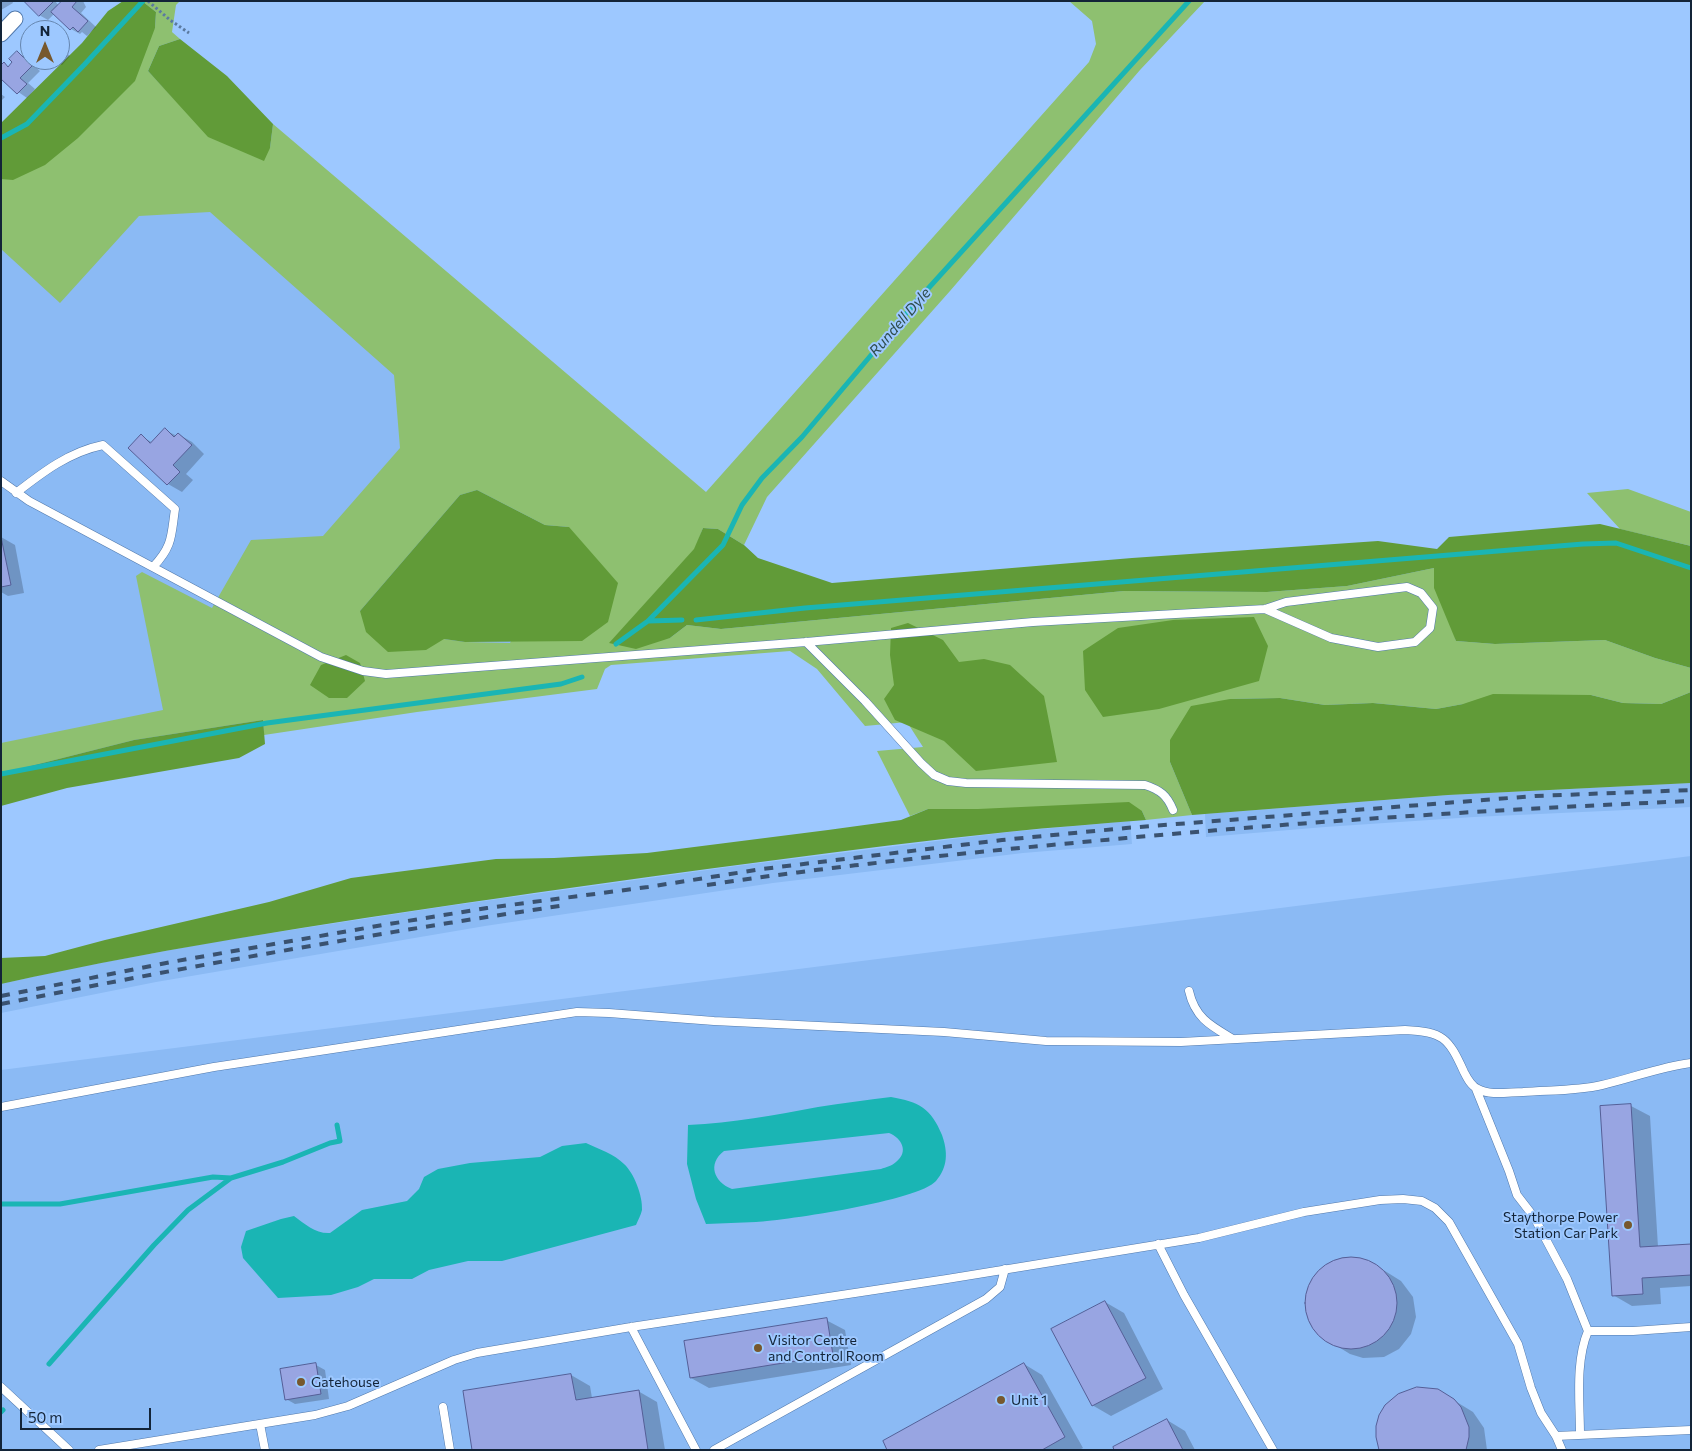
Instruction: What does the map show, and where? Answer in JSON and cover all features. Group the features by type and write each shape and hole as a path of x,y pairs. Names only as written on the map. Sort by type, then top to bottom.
{"street":[{"path":"1,34 15,19"}],"lane":[{"path":"16,493 49,468 69,456 103,445 175,510 170,543 164,555 154,567"},
{"path":"1,481 29,501 321,657 342,666 386,674 806,642 1033,622 1265,609 1286,602 1407,587 1421,593 1433,608 1430,628 1415,642 1378,647 1331,638 1265,609"},
{"path":"806,642 865,701 934,775 948,781 966,783 1145,785 1160,790 1169,800 1174,810"},
{"path":"1189,991 1192,1005 1201,1017 1213,1028 1233,1040"},
{"path":"1,1107 214,1067 577,1012 714,1021 944,1032 1046,1041 1120,1043 1233,1040 1396,1030 1424,1031 1436,1034 1447,1041 1467,1078 1476,1089 1509,1170 1517,1195 1534,1217 1558,1264 1588,1331 1584,1340 1581,1368 1580,1435"},
{"path":"1476,1089 1494,1093 1589,1088 1646,1072 1691,1064"},
{"path":"99,1450 315,1416 338,1410 464,1356 631,1327 1199,1238 1304,1212 1380,1200 1403,1199 1422,1201 1435,1208 1449,1222 1518,1344 1531,1388 1541,1413 1556,1436 1562,1450"},
{"path":"1158,1244 1184,1295 1273,1450"},
{"path":"714,1450 986,1299 1000,1287 1005,1269"},
{"path":"631,1327 696,1450"},
{"path":"1588,1331 1634,1331 1691,1327"},
{"path":"1,1387 69,1450"},
{"path":"443,1407 450,1450"},
{"path":"260,1424 265,1450"},
{"path":"1556,1436 1691,1430"}],"path":[{"path":"148,1 189,33"}],"shaded area":[{"path":"123,1 142,1 156,12 155,28 135,81 78,138 45,165 13,180 1,179 1,123 55,70 70,70 70,55 108,11"},
{"path":"142,1 180,1 176,5 172,32 180,39 159,46 148,71 176,101 270,148 273,124 706,492 1089,62 1096,44 1092,21 1069,1 1205,1 1140,70 950,291 767,497 744,545 718,529 703,528 695,549 610,643 670,638 687,625 721,629 1124,591 1267,592 1347,586 1434,568 1456,641 1495,644 1605,640 1655,658 1691,668 1691,692 1661,704 1623,703 1591,695 1463,704 1436,709 1373,703 1325,705 1280,698 1230,699 1170,762 1192,815 1146,820 1142,811 928,809 910,816 877,751 923,747 907,722 865,726 817,669 790,651 611,665 605,669 597,689 417,712 264,735 263,720 134,740 1,772 1,743 163,710 136,576 142,572 212,608 251,540 323,536 400,448 394,375 210,212 139,216 60,303 1,249 1,164 155,28 156,12","holes":["477,490 545,525 569,527 510,643 465,642 444,639 360,611 460,495"]},
{"path":"180,39 227,76 273,124 270,148 264,161 208,137 148,71 159,46"},
{"path":"1,164 304,192 605,669 233,738 1,787"},
{"path":"1628,489 1691,512 1691,546 1620,529 1587,493"},
{"path":"477,490 545,525 569,527 618,583 608,622 582,641 465,642 444,639 426,650 388,652 366,632 360,611 460,495"},
{"path":"1600,524 1691,546 1691,668 1655,658 1605,640 1495,644 1456,641 1434,588 1434,568 1347,586 1267,592 1124,591 721,629 687,625 670,638 636,649 609,643 694,549 703,528 718,529 744,545 758,558 832,583 1132,558 1378,541 1437,549 1449,537"},
{"path":"1254,617 1268,646 1259,681 1159,709 1103,717 1085,690 1083,651 1118,628 1173,620"},
{"path":"908,623 943,640 959,662 984,659 1010,665 1044,696 1057,762 976,771 944,741 895,720 884,699 894,685 890,655 891,628"},
{"path":"346,655 360,663 365,681 347,698 329,698 310,685 321,665"},
{"path":"1691,692 1691,783 1448,795 1192,815 1170,762 1170,740 1191,706 1230,699 1280,698 1325,705 1373,703 1436,709 1463,704 1493,694 1591,695 1623,703 1661,704"},
{"path":"263,720 265,744 239,758 67,788 1,806 1,772 134,740"},
{"path":"1691,783 1691,807 1474,817 1206,837 1205,814 1448,795"},
{"path":"1129,802 1142,811 1146,820 1024,830 889,846 534,893 200,945 1,984 1,958 45,956 269,902 351,878 496,859 647,853 901,820 928,809 978,809"},
{"path":"1130,821 1132,844 1023,853 773,883 485,926 156,982 1,1013 1,984 68,969 219,941 448,906 736,866 1009,832"},
{"path":"1691,856 1691,1450 1,1450 1,1070"},
{"path":"891,1097 917,1104 928,1112 938,1126 945,1147 946,1159 943,1170 936,1181 905,1196 851,1208 756,1222 706,1224 696,1199 687,1164 688,1125 738,1121","holes":["889,1133 894,1135 902,1146 902,1154 894,1163 881,1169 732,1189 721,1182 717,1177 714,1167 719,1156 724,1151"]},
{"path":"586,1143 616,1157 628,1168 634,1179 642,1204 642,1212 636,1225 502,1261 468,1261 429,1270 412,1279 374,1279 358,1287 331,1295 278,1298 243,1258 241,1247 246,1231 281,1219 294,1216 315,1230 330,1233 362,1210 407,1201 419,1189 424,1177 438,1169 470,1163 540,1157 562,1146"}],"building":[{"path":"24,1 52,1 53,2 39,16"},
{"path":"62,1 77,1 72,7 88,21 78,32 73,27 70,30 70,20 59,20 51,12"},
{"path":"17,51 20,54 20,70 28,70 20,78 27,84 17,94 1,79 1,65 4,62 8,67 12,62 9,59"},
{"path":"165,428 174,437 178,433 192,445 173,465 180,472 167,485 128,448 141,434 150,443"},
{"path":"1,537 11,585 1,587"},
{"path":"1631,1104 1640,1247 1691,1244 1691,1275 1642,1278 1643,1294 1612,1296 1600,1106"},
{"path":"1342,1257 1360,1257 1377,1264 1390,1277 1397,1294 1397,1312 1390,1329 1377,1342 1360,1349 1342,1349 1325,1342 1312,1329 1305,1312 1305,1294 1312,1277 1325,1264"},
{"path":"1105,1301 1146,1378 1092,1406 1051,1329"},
{"name":"Visitor Centre and Control Room","path":"827,1318 833,1355 690,1378 684,1341"},
{"name":"Gatehouse","path":"316,1363 321,1394 285,1400 280,1369"},
{"name":"Unit 1","path":"1024,1363 1065,1437 1042,1450 887,1450 883,1441"},
{"path":"571,1374 576,1400 639,1390 648,1450 472,1450 463,1391"},
{"path":"1417,1387 1438,1389 1454,1399 1461,1407 1469,1427 1466,1450 1379,1450 1376,1426 1379,1415 1385,1405 1398,1394"},
{"path":"1167,1419 1183,1450 1114,1450 1113,1447"}],"waterway":[{"path":"1,138 27,124 143,1"},
{"name":"Rundell Dyle","path":"616,644 648,621 723,545 742,505 762,478 802,437 915,303 1189,1"},
{"path":"696,620 805,608 1583,544 1616,543 1691,568"},
{"path":"648,621 682,620"},
{"path":"1,774 267,723 561,684 582,677"},
{"path":"49,1364 154,1245 188,1210 231,1178 283,1162 330,1143 340,1141 337,1125"},
{"path":"1,1204 60,1204 213,1177 231,1178"}],"railway":[{"path":"1,996 171,962 383,925 487,908 648,887 762,869 1002,840 1126,828 1535,796 1691,790"},
{"path":"707,885 916,858 1267,826 1408,816 1691,801"},
{"path":"1,1004 283,951 566,905"}],"place":[{"name":"Staythorpe Power Station Car Park","path":"1628,1225"},
{"name":"Visitor Centre and Control Room","path":"758,1348"},
{"name":"Gatehouse","path":"301,1382"},
{"name":"Unit 1","path":"1001,1400"}]}
